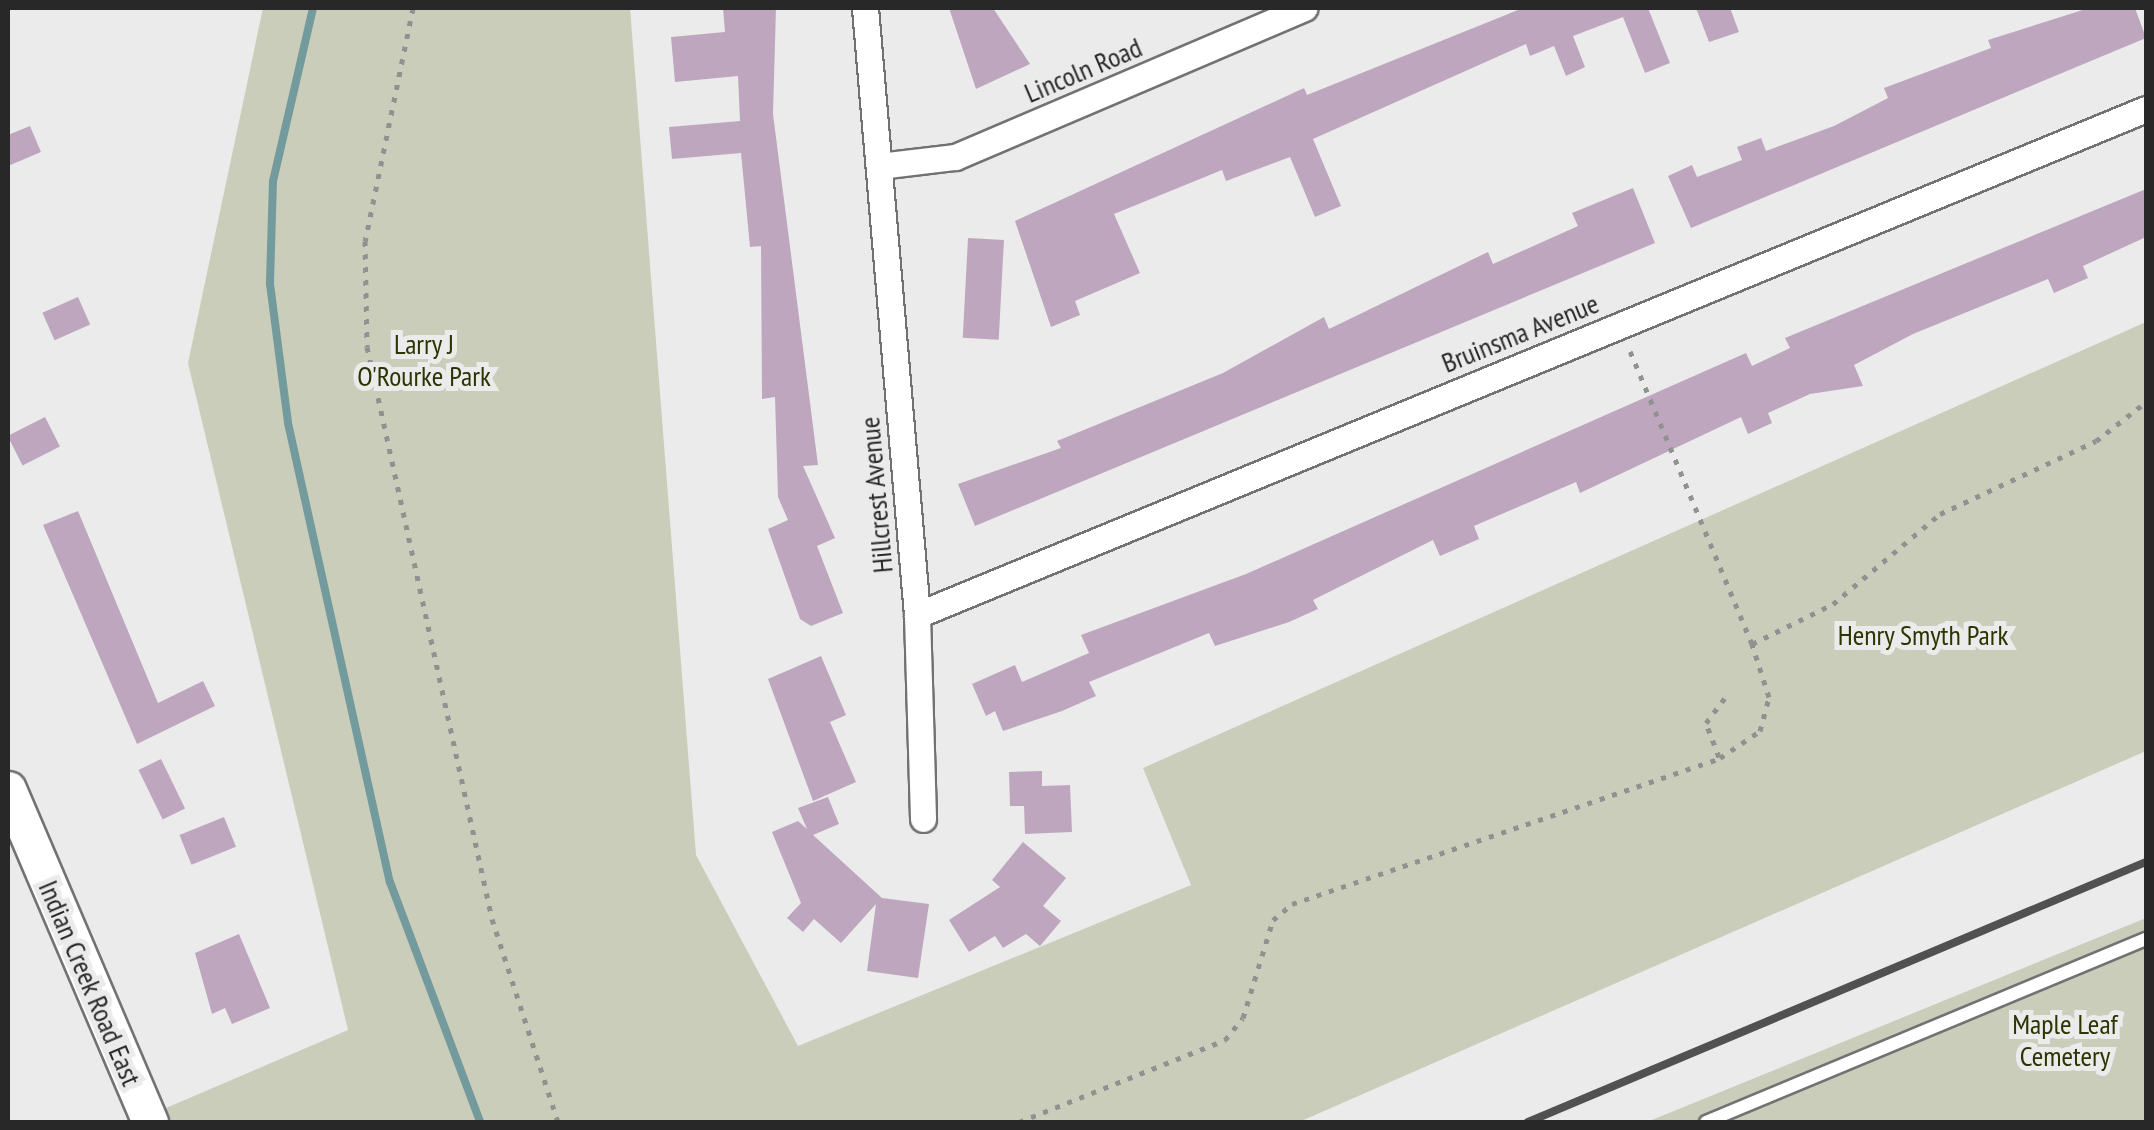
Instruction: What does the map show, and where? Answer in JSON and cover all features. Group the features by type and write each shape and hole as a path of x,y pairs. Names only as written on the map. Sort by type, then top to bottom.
{"main road":[{"name":"Indian Creek Road East","path":"8,789 150,1122"}],"street":[{"name":"Hillcrest Avenue","path":"865,8 918,616 923,820"},
{"name":"Lincoln Road","path":"880,166 955,157 1304,8"},
{"name":"Bruinsma Avenue","path":"918,616 2146,109"}],"lane":[{"path":"1706,1122 2146,938"}],"path":[{"path":"413,8 365,241 367,346 492,919 558,1122"},
{"path":"1019,1122 1225,1040 1243,1018 1273,920 1292,904 1720,758 1770,714 1752,644 1619,325"},
{"path":"1752,644 1833,604 1940,514 2096,441 2146,402"},
{"path":"1720,758 1706,722 1727,695"}],"green space":[{"name":"Henry Smyth Park","path":"263,8 630,8 696,855 798,1046 1191,885 1143,768 2146,322 2146,751 1299,1122 164,1122 159,1111 348,1030 188,363"},
{"name":"Maple Leaf Cemetery","path":"2146,918 2146,1122 1647,1122"}],"building":[{"path":"723,8 776,8 773,114 818,465 803,466 835,538 817,546 843,613 811,626 800,619 768,529 788,520 778,497 775,397 762,399 761,246 750,247 741,153 672,159 669,127 740,121 738,76 675,82 671,37 725,32"},
{"path":"949,8 993,8 1030,64 976,89"},
{"path":"1523,8 1648,8 1670,63 1645,73 1623,17 1573,36 1585,67 1566,76 1554,46 1530,56 1526,44 1313,139 1341,206 1315,217 1290,157 1226,181 1222,170 1114,214 1140,273 1075,301 1080,315 1051,327 1015,221 1304,88 1307,95"},
{"path":"1696,8 1730,8 1739,32 1709,42"},
{"path":"2089,8 2135,8 2146,38 1691,228 1668,176 1692,165 1697,177 1742,160 1737,147 1761,138 1766,151 1834,126 1888,98 1884,88 1991,48 1988,40"},
{"path":"30,126 41,152 8,166 8,135"},
{"path":"1633,188 1655,243 975,526 958,484 1061,448 1057,441 1223,373 1324,317 1329,329 1488,252 1493,264 1578,226 1572,213"},
{"path":"2146,189 2146,237 2083,266 2088,278 2054,293 2048,279 1913,334 1854,365 1863,386 1810,394 1768,413 1772,423 1748,434 1741,417 1580,493 1576,482 1474,526 1479,539 1440,556 1433,540 1313,600 1318,609 1289,622 1215,646 1209,633 1089,682 1096,696 1062,711 1003,731 995,711 986,716 972,684 1015,665 1022,682 1089,653 1081,635 1246,574 1746,353 1752,366 1790,348 1785,338"},
{"path":"968,238 1004,240 999,340 963,338"},
{"path":"78,297 90,324 55,340 42,313"},
{"path":"45,417 60,446 23,465 8,436"},
{"path":"78,511 158,703 203,681 215,706 137,744 43,525"},
{"path":"821,656 846,715 830,722 856,782 813,801 768,679"},
{"path":"161,759 185,808 163,819 139,770"},
{"path":"1042,771 1042,786 1070,785 1072,832 1025,834 1024,806 1010,806 1009,772"},
{"path":"828,797 839,824 813,835 882,898 929,904 918,978 867,971 876,904 841,943 814,919 803,932 787,918 801,903 772,832 798,821 807,829 798,808"},
{"path":"224,817 236,847 191,865 179,835"},
{"path":"1023,842 1066,878 1043,906 1061,921 1040,946 1026,934 1003,948 995,936 969,952 949,920 1000,887 992,880"},
{"path":"239,934 270,1008 232,1024 225,1008 212,1014 195,953"}],"waterway":[{"path":"313,8 273,181 270,284 288,423 390,882 480,1122"}],"railway":[{"path":"1528,1122 2146,862"}],"park label":[{"name":"Larry J O'Rourke Park","path":"424,360"}]}
